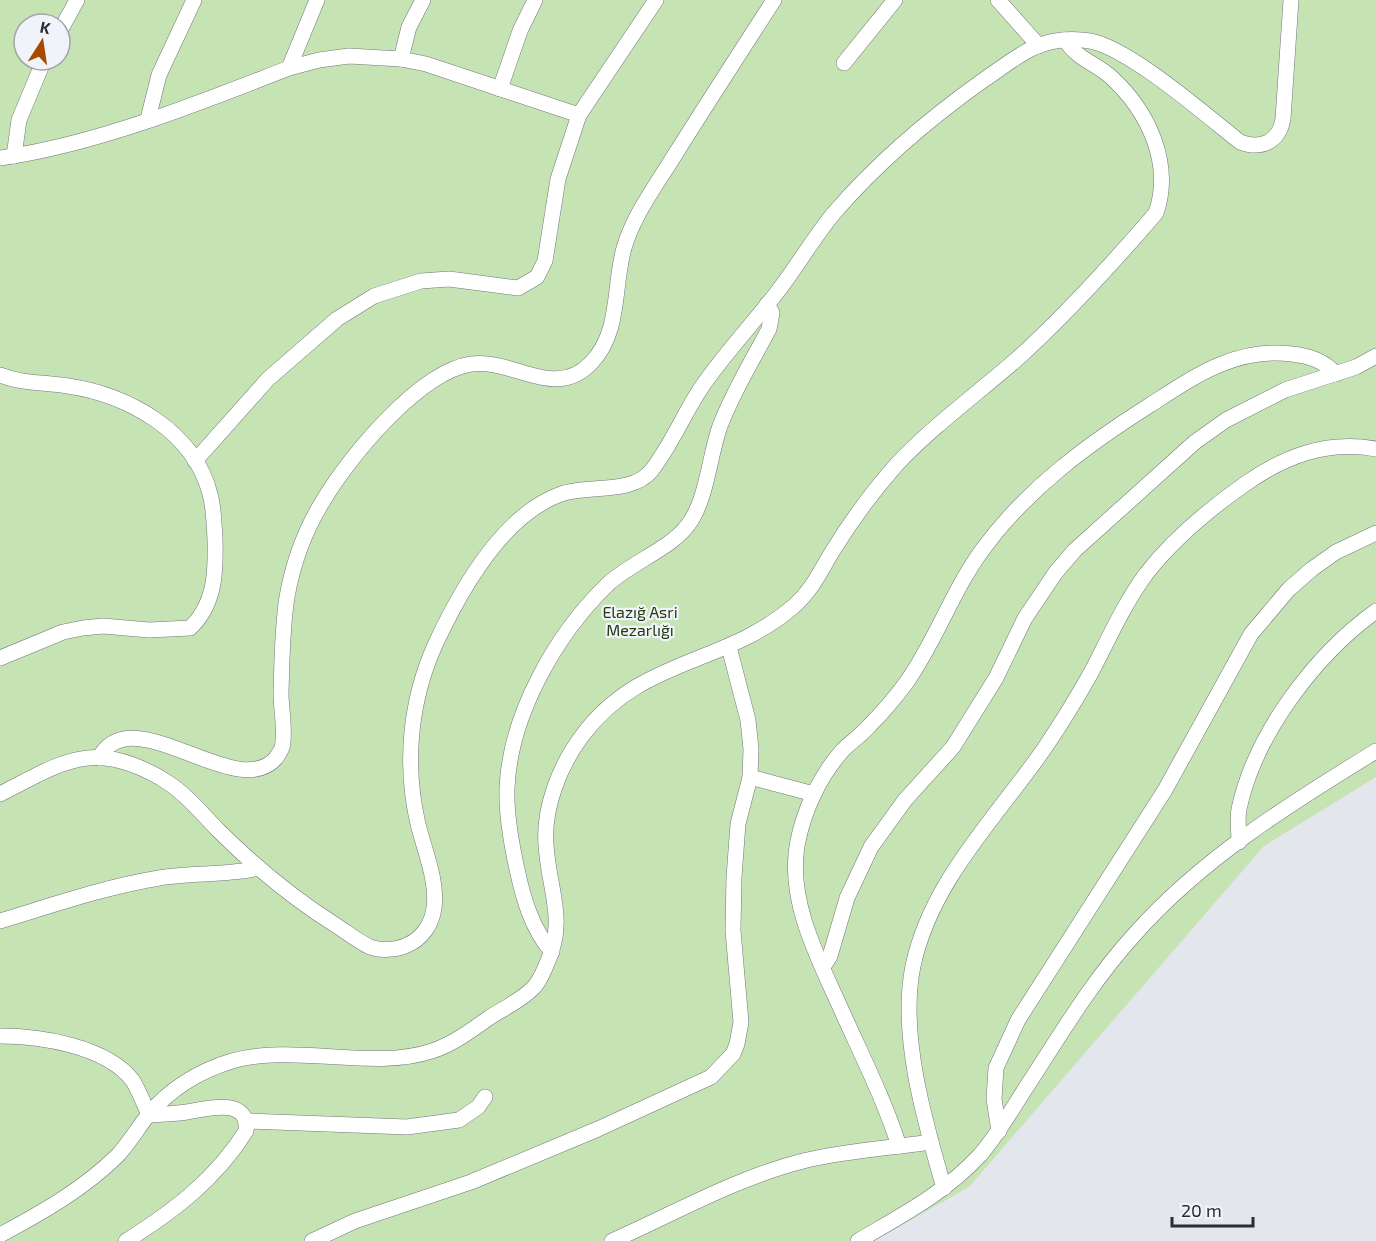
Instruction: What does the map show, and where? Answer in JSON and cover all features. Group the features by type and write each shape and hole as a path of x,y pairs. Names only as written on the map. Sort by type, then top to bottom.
{"lane":[{"path":"148,119 159,75 195,0"},
{"path":"289,68 317,0"},
{"path":"401,59 409,27 423,0"},
{"path":"500,89 520,32 535,0"},
{"path":"195,460 268,379 337,319 374,296 421,281 449,279 518,288 537,277 545,261 558,179 579,115 656,0"},
{"path":"99,758 106,747 114,742 152,740 241,771 259,770 276,758 282,747 281,694 287,599 302,543 323,500 356,454 378,429 427,386 454,369 470,365 498,364 533,377 556,380 580,372 591,363 612,325 618,270 632,225 774,0"},
{"path":"844,63 895,0"},
{"path":"998,0 1039,46"},
{"path":"0,794 50,769 88,758 99,758 141,768 175,787 260,868 327,920 370,947 396,949 419,938 430,923 435,905 412,786 412,729 423,674 433,649 464,590 513,524 544,501 578,489 638,482 650,472 702,386 767,304 832,216 879,165 964,94 1039,46 1065,40 1081,40 1109,46 1173,90 1240,142 1260,146 1277,136 1281,128 1291,0"},
{"path":"0,1235 40,1214 98,1172 120,1153 149,1115 177,1088 194,1077 236,1060 258,1056 394,1057 422,1054 446,1045 533,989 552,952 558,923 545,843 552,796 571,752 597,717 631,689 677,665 729,647 778,618 812,588 850,524 895,466 920,441 983,388 1066,312 1156,213 1161,193 1162,168 1145,120 1116,82 1074,54 1065,40"},
{"path":"39,72 19,120 7,157 59,147 148,119 289,68 319,60 349,56 401,59 426,64 579,115"},
{"path":"552,952 541,940 529,912 519,880 509,828 507,787 518,729 536,684 552,656 589,607 628,567 676,538 693,517 702,496 720,426 739,383 769,329 772,314 767,304"},
{"path":"899,1146 888,1112 806,928 794,873 800,836 814,794 842,751 869,727 913,672 943,612 982,549 1006,520 1060,467 1090,443 1200,373 1239,356 1260,353 1301,355 1320,361 1336,374"},
{"path":"823,967 830,956 847,898 871,847 899,808 953,747 976,713 1025,618 1062,565 1116,510 1195,442 1226,420 1285,390 1336,374 1376,356"},
{"path":"0,375 25,382 69,386 120,401 163,424 177,437 195,460 210,494 215,544 212,596 200,619 190,628 149,630 103,626 83,628 63,632 0,658"},
{"path":"944,1188 923,1117 908,1013 909,990 922,933 949,879 1068,712 1140,583 1190,526 1217,503 1266,469 1287,458 1330,447 1376,449"},
{"path":"999,1131 994,1099 996,1068 1018,1020 1165,790 1251,634 1289,589 1312,569 1336,552 1376,533"},
{"path":"1239,842 1238,812 1248,776 1283,709 1332,648 1376,611"},
{"path":"312,1241 355,1221 471,1182 535,1157 711,1077 733,1054 740,1033 733,931 734,877 738,824 750,777 748,720 729,647"},
{"path":"858,1241 944,1188 981,1154 999,1131 1083,999 1108,965 1161,906 1239,842 1376,751"},
{"path":"750,777 814,794"},
{"path":"0,921 118,885 162,878 243,872 260,868"},
{"path":"0,1036 46,1040 92,1053 113,1065 132,1081 149,1115"},
{"path":"246,1120 406,1127 459,1120 478,1107 485,1097"},
{"path":"126,1241 169,1214 216,1172 246,1131 246,1120 236,1109 222,1106 149,1115"},
{"path":"612,1241 706,1197 805,1160 931,1142"}],"green space":[{"name":"Elazığ Asri Mezarlığı","path":"0,0 1376,0 1376,777 1264,846 969,1187 874,1241 0,1241"}]}
